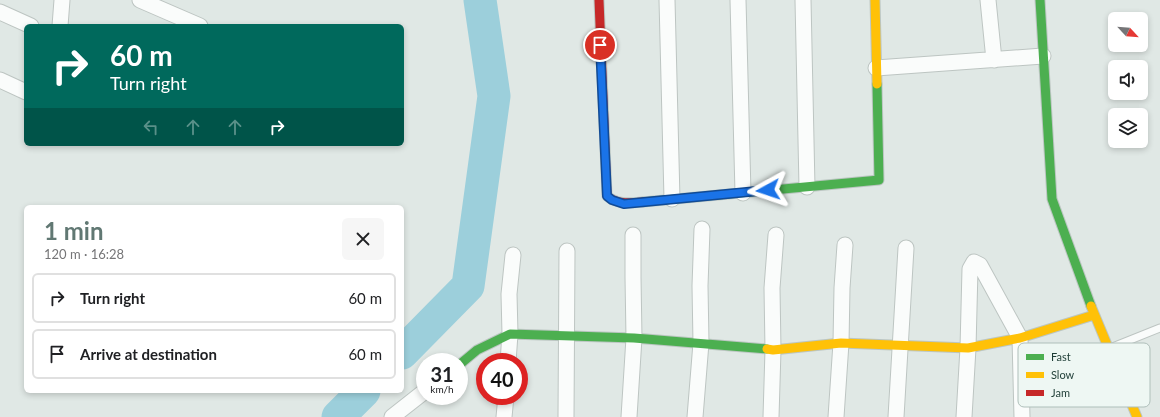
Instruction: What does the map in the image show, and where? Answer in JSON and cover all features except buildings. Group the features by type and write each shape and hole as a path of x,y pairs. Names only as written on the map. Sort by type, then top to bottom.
{"street":[{"path":"60,24 62,0"},
{"path":"140,0 195,24"},
{"path":"598,0 607,196 612,200 624,204 879,180 875,0"},
{"path":"667,0 672,200"},
{"path":"738,0 743,193"},
{"path":"803,0 807,187"},
{"path":"988,0 994,60"},
{"path":"1040,0 1052,198 1106,343"},
{"path":"0,12 27,24"},
{"path":"876,68 1043,56"},
{"path":"0,80 24,91"},
{"path":"695,417 701,342 700,286 702,229"},
{"path":"630,417 634,338 633,235"},
{"path":"771,417 773,350 772,288 776,235"},
{"path":"836,417 845,245"},
{"path":"896,417 906,248"},
{"path":"566,417 567,252"},
{"path":"509,353 510,334 509,294 513,254"},
{"path":"964,417 968,348 970,268 974,262 980,265 1020,338 1020,343"},
{"path":"468,357 477,350 510,334 566,335 701,342 773,350 841,342 968,348 1020,338 1094,315"},
{"path":"392,417 416,398"},
{"path":"504,417 505,405"},
{"path":"1022,407 1022,417"},
{"path":"1133,407 1137,417"}],"lane":[{"path":"1123,343 1160,328"}],"waterway":[{"path":"404,351 468,286 494,96 480,0"},
{"path":"338,417 362,393"}],"traffic: fast":[{"path":"1040,0 1052,199 1091,306"},
{"path":"643,202 879,180 877,84"},
{"path":"468,358 477,350 510,334 634,338 767,349"}],"traffic: slow":[{"path":"875,0 877,84"},
{"path":"1091,306 1106,343"},
{"path":"767,349 773,350 841,343 968,348 1020,338 1094,315"},
{"path":"1133,407 1137,417"}],"traffic: jam":[{"path":"599,0 607,196 620,202 643,202"}],"route":[{"path":"600,45 607,196 612,200 624,204 768,190"}]}
